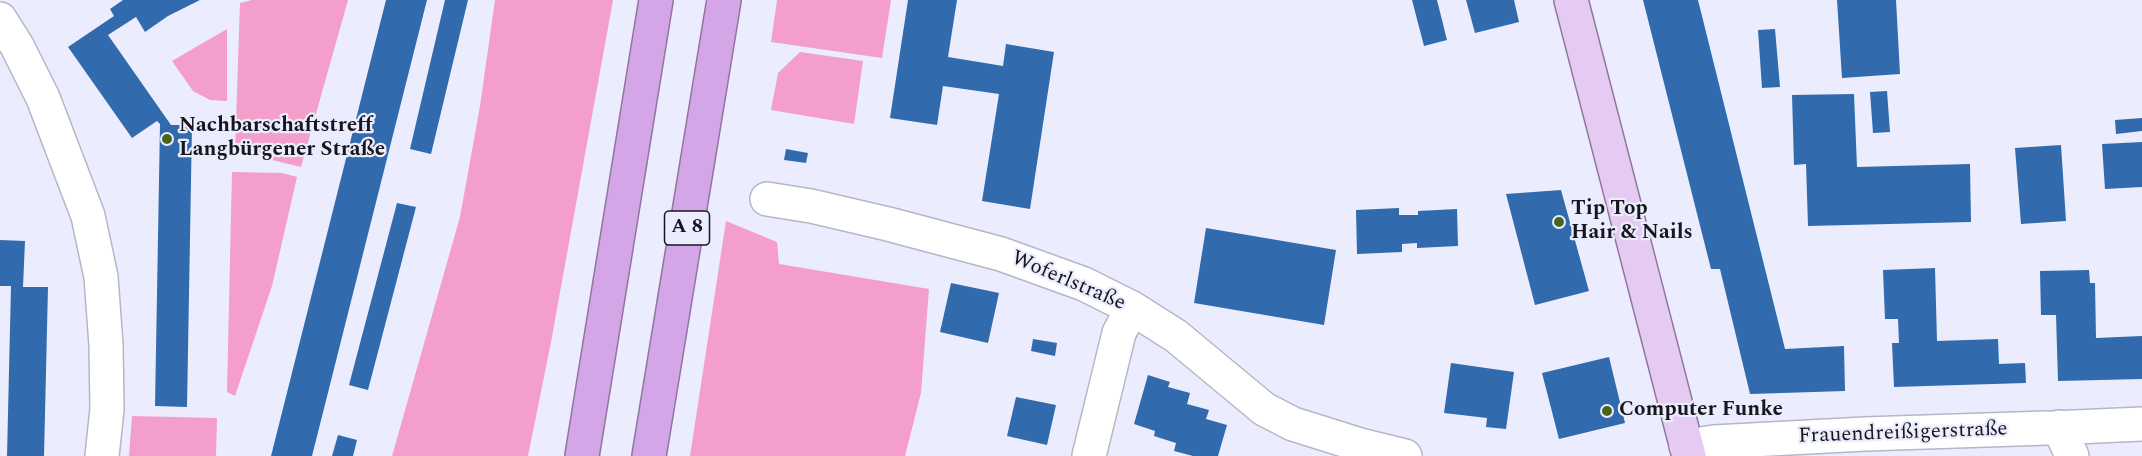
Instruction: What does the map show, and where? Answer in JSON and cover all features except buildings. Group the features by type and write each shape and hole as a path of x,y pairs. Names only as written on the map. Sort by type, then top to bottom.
{"highway":[{"path":"582,456 656,0"},
{"name":"A 8","path":"649,456 724,0"}],"main road":[{"path":"1571,0 1688,451"}],"street":[{"path":"0,19 17,46 43,98 88,216 101,277 106,345 107,409 102,456"},
{"name":"Woferlstraße","path":"767,199 811,206 888,224 1001,254 1084,284 1132,308 1176,336 1264,409 1293,424 1360,445 1406,456"},
{"path":"1089,456 1119,333 1132,308"},
{"name":"Frauendreißigerstraße","path":"1688,451 1714,442 1865,434 2058,435 2142,424"}],"shaded area":[{"path":"252,0 348,0 301,167 235,151 240,3"},
{"path":"495,0 613,0 528,456 392,456 460,217 480,106"},
{"path":"777,0 891,0 882,58 771,42"},
{"path":"227,29 227,101 210,100 193,91 172,61"},
{"path":"800,52 863,61 854,124 771,110 778,73"},
{"path":"232,172 282,173 297,177 272,286 235,396 227,392"},
{"path":"726,221 777,242 779,264 929,289 921,393 905,456 690,456"},
{"path":"132,416 217,418 216,456 129,456"}],"place":[{"name":"Nachbarschaftstreff Langbürgener Straße","path":"167,139"},
{"name":"Tip Top Hair & Nails","path":"1559,222"},
{"name":"Computer Funke","path":"1607,411"}]}
